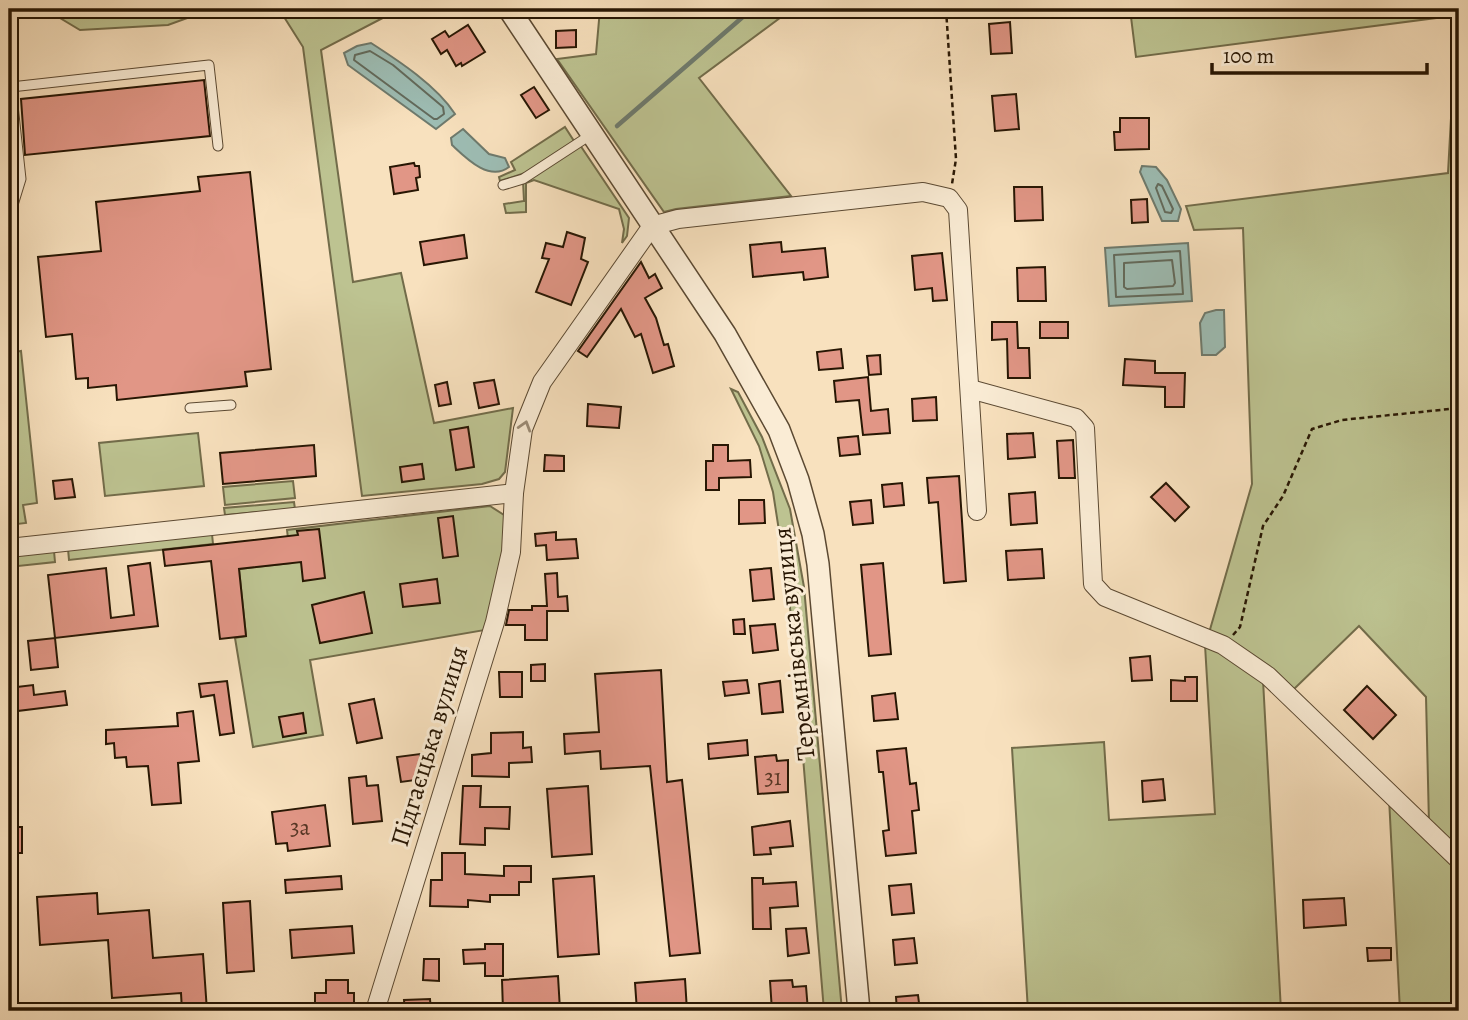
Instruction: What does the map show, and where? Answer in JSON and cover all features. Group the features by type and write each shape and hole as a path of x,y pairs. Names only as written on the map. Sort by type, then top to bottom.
{"street":[{"name":"Теремнівська вулиця","path":"509,9 724,334 779,430 798,480 813,534 859,1011"},
{"path":"652,226 678,219 923,192 949,198 958,210 977,511"},
{"name":"Підгаєцька вулиця","path":"375,1011 495,622 511,552 514,493 523,429 542,382 652,226"},
{"path":"970,389 1076,418 1085,428 1093,584 1105,597 1223,645 1268,676 1459,860"},
{"path":"9,548 514,493"}],"lane":[{"path":"9,218 21,179 11,87 209,65 218,146"},
{"path":"503,185 523,179 592,134"},
{"path":"9,285 13,304"},
{"path":"190,408 231,405"}],"path":[{"path":"947,9 956,159 949,198"},
{"path":"1223,645 1240,627 1263,526 1283,496 1312,429 1342,420 1459,408"}],"green space":[{"path":"45,9 205,9 204,12 168,25 80,30"},
{"path":"279,9 400,9 321,50 353,282 401,273 434,423 513,408 505,472 499,479 482,484 362,496 303,47"},
{"path":"600,9 706,9 713,17 727,9 792,9 699,78 791,196 664,212 557,59 596,54"},
{"path":"1130,9 1459,9 1459,15 1136,57"},
{"path":"1459,116 1459,852 1429,824 1426,697 1359,626 1292,691 1209,633 1252,484 1243,228 1194,230 1186,206 1448,173 1451,118"},
{"path":"565,127 574,141 525,173 500,181 499,177 515,170 511,162"},
{"path":"580,145 629,218 627,236 622,243 624,229 619,209 534,180 526,183 526,212 506,213 504,204 524,201 523,181"},
{"path":"21,351 37,503 23,505 26,523 9,525 9,353"},
{"path":"731,389 738,392 762,437 790,509 804,587 842,1011 824,1011 792,624 773,492 759,446"},
{"path":"198,433 204,486 105,496 99,443"},
{"path":"293,481 295,498 225,505 223,487"},
{"path":"294,502 295,509 225,515 224,508"},
{"path":"490,506 504,515 504,551 485,630 310,660 323,735 253,747 235,638 246,636 239,569 291,563 287,530"},
{"path":"212,534 213,544 69,560 68,549"},
{"path":"54,551 55,562 9,567 9,556"},
{"path":"1205,645 1221,650 1263,680 1281,1011 1028,1011 1012,748 1104,742 1109,820 1215,814"},
{"path":"1389,798 1459,865 1459,1011 1400,1011"}],"water":[{"path":"371,43 428,84 455,114 436,129 348,65 344,53"},
{"path":"463,129 489,154 505,158 509,167 494,172 478,167 464,156 452,145 451,138"},
{"path":"1142,166 1156,167 1167,180 1181,209 1178,221 1162,221 1140,172"},
{"path":"1188,243 1192,301 1109,306 1105,248"},
{"path":"1224,310 1225,347 1216,355 1202,355 1200,323 1205,313"}],"building":[{"path":"1010,22 1012,53 991,54 989,24"},
{"path":"468,25 485,52 462,66 461,63 456,66 447,50 441,54 432,39 445,31 449,37"},
{"path":"576,30 576,47 556,48 556,31"},
{"path":"204,80 210,136 25,155 21,99"},
{"path":"534,87 549,110 536,118 521,95"},
{"path":"1016,94 1019,129 995,131 992,96"},
{"path":"1120,118 1149,118 1149,149 1115,150 1114,132 1120,132"},
{"path":"414,163 419,166 420,177 416,178 418,190 394,194 390,167"},
{"path":"250,172 271,369 245,372 247,386 117,400 116,385 88,388 88,378 76,379 72,334 46,337 38,257 101,251 96,202 200,191 198,177"},
{"path":"1014,187 1042,187 1043,220 1015,221"},
{"path":"1147,199 1148,222 1132,223 1131,200"},
{"path":"567,232 585,238 581,259 588,262 571,305 536,292 549,259 542,258 546,243 563,247"},
{"path":"464,235 467,258 424,265 420,242"},
{"path":"781,242 782,252 825,248 828,277 804,280 803,272 753,277 750,245"},
{"path":"942,253 947,300 933,301 932,288 915,290 912,256"},
{"path":"641,262 649,278 655,274 662,288 645,298 656,318 664,345 668,344 674,366 653,373 641,334 635,337 621,309 587,357 578,351"},
{"path":"1045,267 1046,301 1018,301 1017,268"},
{"path":"992,322 1017,322 1018,348 1029,348 1030,378 1008,378 1007,339 992,340"},
{"path":"1040,322 1068,322 1068,338 1040,338"},
{"path":"841,349 843,368 819,370 817,352"},
{"path":"880,355 881,374 869,375 867,356"},
{"path":"1125,359 1155,361 1155,373 1185,373 1184,407 1165,407 1165,387 1123,385"},
{"path":"868,377 871,411 888,409 890,433 863,435 859,400 836,402 834,381"},
{"path":"494,380 499,404 479,408 474,383"},
{"path":"447,382 451,404 439,406 435,385"},
{"path":"936,397 937,420 913,421 912,399"},
{"path":"588,404 621,407 619,428 587,426"},
{"path":"468,427 474,467 456,470 450,430"},
{"path":"1033,433 1035,457 1008,459 1007,434"},
{"path":"858,436 860,454 840,456 838,438"},
{"path":"1073,440 1075,478 1059,478 1057,441"},
{"path":"314,445 316,476 223,484 220,453"},
{"path":"713,445 728,445 728,461 750,460 751,477 719,478 719,490 706,490 706,461 713,461"},
{"path":"545,455 564,456 564,471 544,471"},
{"path":"422,464 424,479 402,482 400,467"},
{"path":"959,476 966,581 944,583 938,502 929,503 927,478"},
{"path":"72,479 75,497 55,499 53,481"},
{"path":"902,483 904,505 884,507 882,485"},
{"path":"1166,483 1189,507 1175,521 1151,497"},
{"path":"1035,492 1037,523 1011,525 1009,494"},
{"path":"739,500 764,500 765,523 739,524"},
{"path":"871,500 873,523 853,525 850,502"},
{"path":"453,516 458,556 443,558 438,518"},
{"path":"319,529 325,578 303,581 301,562 239,569 246,636 220,639 211,561 165,566 163,550 298,535 297,531"},
{"path":"556,532 556,540 576,539 578,558 547,560 546,545 536,546 535,534"},
{"path":"1042,549 1044,578 1008,580 1006,551"},
{"path":"150,563 158,626 55,638 48,575 106,568 111,618 134,615 128,566"},
{"path":"883,563 891,654 869,656 861,565"},
{"path":"771,568 774,599 753,601 750,570"},
{"path":"557,573 558,597 567,596 568,611 547,611 547,640 525,640 525,625 506,625 509,610 532,610 532,606 547,606 545,574"},
{"path":"437,579 440,603 403,607 400,584"},
{"path":"364,592 372,633 320,643 312,605"},
{"path":"744,619 745,634 734,634 733,620"},
{"path":"775,624 778,650 753,653 750,626"},
{"path":"55,638 58,667 31,670 28,641"},
{"path":"1150,656 1152,680 1132,681 1130,658"},
{"path":"545,664 545,681 531,681 531,665"},
{"path":"661,670 667,782 682,780 700,953 670,956 650,766 601,769 600,751 565,754 564,734 599,732 595,674"},
{"path":"499,672 522,672 522,697 500,697"},
{"path":"1185,677 1197,677 1197,701 1171,701 1171,680 1185,681"},
{"path":"747,680 749,693 725,696 723,682"},
{"path":"227,681 234,733 220,735 214,695 201,697 199,684"},
{"path":"780,681 783,712 762,714 759,684"},
{"path":"33,685 34,695 65,691 67,705 9,712 9,688"},
{"path":"1367,686 1396,715 1373,739 1344,710"},
{"path":"895,693 898,719 874,721 872,696"},
{"path":"374,699 382,738 357,743 349,704"},
{"path":"193,711 199,761 178,763 181,803 152,805 148,766 127,767 126,757 115,758 114,743 106,744 106,730 178,726 177,713"},
{"path":"303,713 306,733 283,737 279,717"},
{"path":"523,732 523,748 531,747 532,762 509,763 509,777 472,776 472,755 491,753 491,733"},
{"path":"747,740 748,755 709,759 708,744"},
{"path":"906,748 910,784 916,783 919,810 912,811 916,853 886,856 883,831 889,830 883,772 879,772 877,751"},
{"path":"420,754 423,779 401,782 397,757"},
{"path":"776,755 777,761 788,760 788,792 758,794 755,757"},
{"path":"366,776 367,786 378,785 382,821 353,824 349,778"},
{"path":"1163,779 1165,800 1143,802 1142,781"},
{"path":"463,786 481,786 480,807 510,807 509,829 485,828 485,845 460,844"},
{"path":"588,786 592,854 552,857 547,789"},
{"path":"325,805 330,846 288,851 287,843 276,844 272,812"},
{"path":"790,821 793,846 770,848 771,854 754,855 752,827"},
{"path":"9,827 22,827 22,853 9,853"},
{"path":"442,853 465,853 465,874 504,876 504,866 531,866 531,882 519,882 519,895 490,895 490,902 468,900 468,907 430,906 431,880 442,880"},
{"path":"341,876 342,889 286,893 285,880"},
{"path":"594,876 599,954 558,957 553,879"},
{"path":"752,878 763,878 763,884 796,882 798,906 770,908 771,929 753,929"},
{"path":"911,884 914,913 892,915 889,886"},
{"path":"97,893 98,914 149,910 153,958 203,954 207,1011 182,1011 181,993 112,998 108,940 40,945 37,897"},
{"path":"1344,898 1346,925 1304,928 1303,900"},
{"path":"250,901 254,971 227,973 223,903"},
{"path":"352,926 354,953 292,958 290,930"},
{"path":"806,928 809,953 788,956 786,929"},
{"path":"914,938 917,963 895,965 893,940"},
{"path":"485,944 503,944 503,976 485,976 485,963 464,964 463,950 485,949"},
{"path":"1367,948 1391,948 1391,960 1368,961"},
{"path":"424,959 439,959 439,981 423,980"},
{"path":"558,976 560,1010 503,1011 502,980"},
{"path":"685,979 687,1011 637,1011 635,983"},
{"path":"326,980 348,980 348,993 354,993 354,1008 344,1008 344,1011 315,1011 315,993 326,993"},
{"path":"792,980 793,987 806,986 808,1011 772,1011 770,981"},
{"path":"918,995 920,1011 897,1011 896,997"},
{"path":"430,999 431,1011 405,1011 404,1000"}],"waterway":[{"path":"617,126 752,9"}]}
